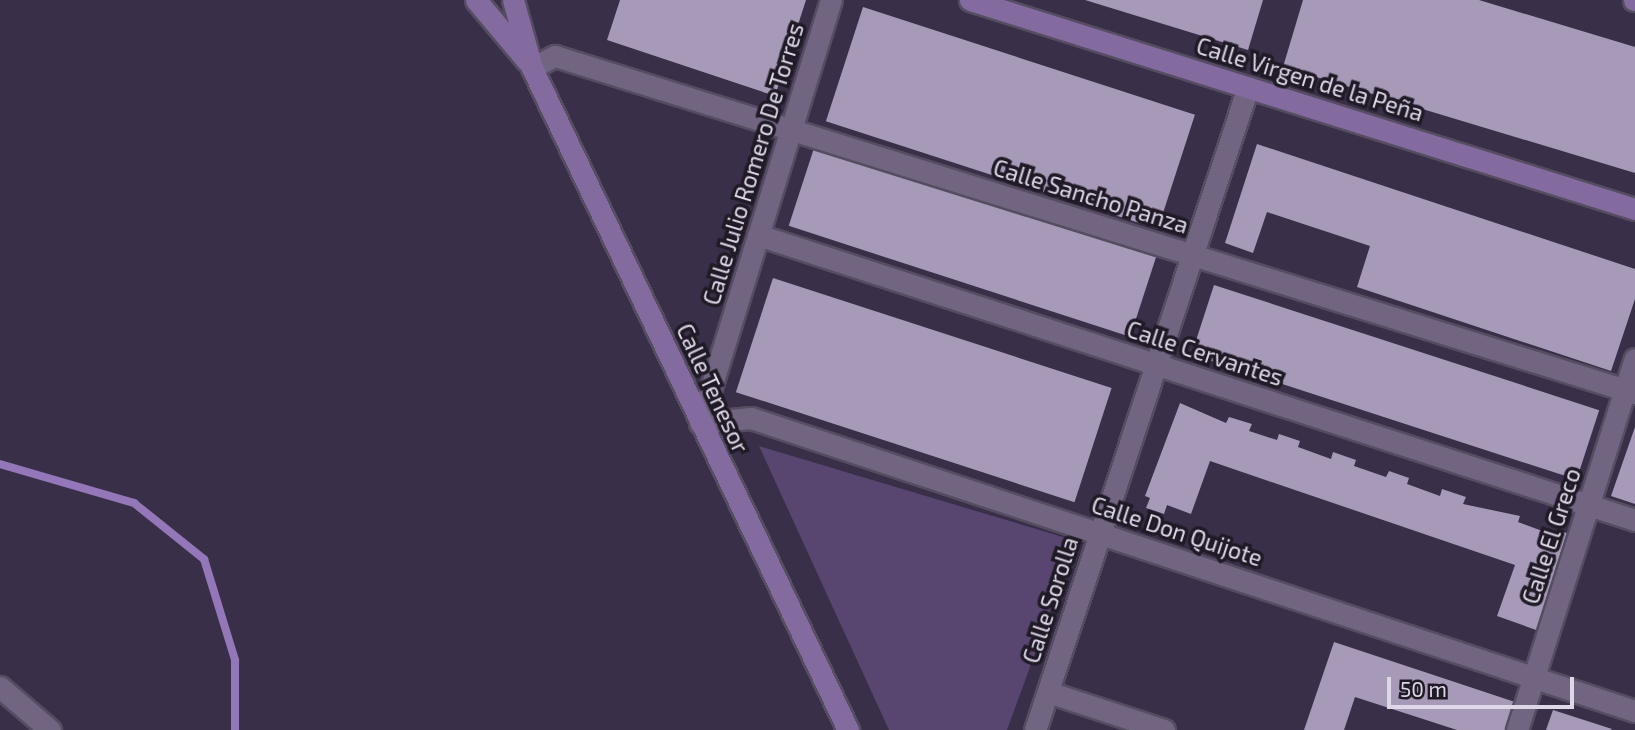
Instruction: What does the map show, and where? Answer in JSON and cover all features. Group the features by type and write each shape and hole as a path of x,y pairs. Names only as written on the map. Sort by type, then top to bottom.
{"street":[{"name":"Calle Tenesor","path":"476,0 532,68"},
{"name":"Calle Tenesor","path":"513,0 532,68 848,730"},
{"name":"Calle Julio Romero De Torres","path":"700,423 831,0"},
{"name":"Calle Virgen de la Peña","path":"970,0 1635,209"},
{"name":"Calle Sancho Panza","path":"532,68 555,56 1630,392"},
{"name":"Calle Sorolla","path":"1035,730 1248,88"},
{"name":"Calle Cervantes","path":"758,236 1635,520"},
{"name":"Calle El Greco","path":"1517,730 1588,505 1630,392 1635,359"},
{"name":"Calle Don Quijote","path":"700,423 751,418 1635,711"},
{"path":"0,688 50,730"},
{"path":"1048,692 1164,730"}],"shaded area":[{"path":"759,446 1076,541 1007,730 889,730"}],"building":[{"path":"620,0 806,0 775,96 607,40"},
{"path":"1085,0 1263,0 1248,50"},
{"path":"1303,0 1479,0 1635,47 1635,173 1283,67"},
{"path":"863,7 1195,115 1158,229 826,121"},
{"path":"1257,144 1635,269 1635,299 1611,371 1357,287 1370,246 1267,212 1253,253 1225,243"},
{"path":"815,145 1156,256 1130,337 789,226"},
{"path":"773,278 1112,388 1074,502 736,392"},
{"path":"1214,285 1599,410 1577,480 1191,354"},
{"path":"1180,403 1226,423 1229,417 1252,424 1249,431 1277,440 1279,434 1300,441 1298,447 1331,459 1333,452 1356,460 1354,466 1386,477 1389,471 1409,478 1407,484 1440,496 1442,489 1466,497 1463,504 1520,516 1518,522 1556,536 1558,530 1572,535 1539,631 1497,616 1515,565 1210,461 1191,514 1167,505 1164,514 1146,508 1150,498 1145,496"},
{"path":"1635,427 1635,504 1611,496"},
{"path":"1334,642 1518,703 1509,730 1457,730 1355,697 1344,730 1304,730"},
{"path":"1553,710 1612,729 1546,730"}],"waterway":[{"path":"0,464 134,503 204,559 235,660 235,730"}]}
